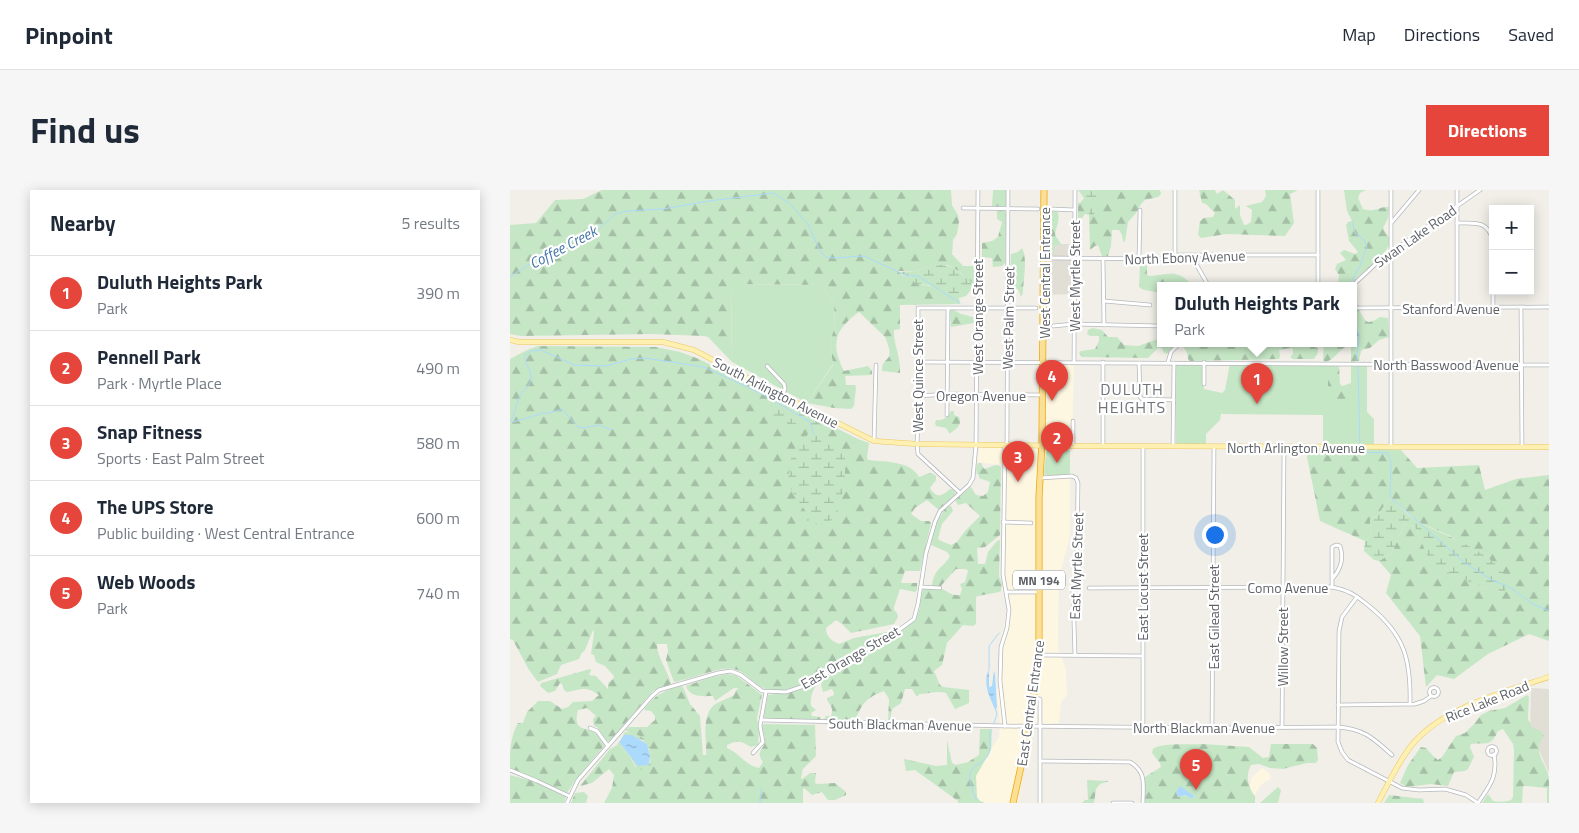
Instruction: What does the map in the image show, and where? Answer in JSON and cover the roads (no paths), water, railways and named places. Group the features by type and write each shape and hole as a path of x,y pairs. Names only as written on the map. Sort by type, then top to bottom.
{"highway":[{"name":"West Central Entrance","path":"1042,446 1044,190"},
{"name":"East Central Entrance","path":"1014,803 1039,655 1040,478 1042,446"}],"main road":[{"name":"South Arlington Avenue","path":"510,340 519,342 663,342 694,350 874,441 916,444 1042,446"},
{"name":"North Arlington Avenue","path":"1042,446 1549,447"},
{"name":"Rice Lake Road","path":"1378,803 1411,745 1443,718 1465,707 1549,677"}],"street":[{"name":"West Orange Street","path":"976,445 978,190"},
{"name":"West Palm Street","path":"1005,726 1001,696 1000,657 1009,619 1009,602 1003,575 1005,445 1007,442 1008,190"},
{"name":"West Myrtle Street","path":"1074,190 1074,362"},
{"path":"1175,190 1175,255"},
{"path":"1318,190 1318,282"},
{"path":"1391,190 1391,447"},
{"path":"1391,223 1419,190"},
{"path":"1457,190 1457,307"},
{"name":"Swan Lake Road","path":"1356,282 1377,262 1480,190"},
{"path":"963,208 1038,209"},
{"path":"1052,209 1074,210"},
{"path":"1139,259 1140,210"},
{"path":"1457,223 1477,223 1486,226 1489,231"},
{"name":"North Ebony Avenue","path":"1052,258 1170,259 1175,255 1318,255"},
{"path":"1191,255 1206,282"},
{"path":"1103,259 1104,325"},
{"path":"1493,295 1493,307"},
{"path":"1103,301 1150,305"},
{"name":"Stanford Avenue","path":"1357,308 1549,307"},
{"name":"West Quince Street","path":"916,444 919,396 918,308 948,308"},
{"path":"947,415 948,308 1036,308"},
{"path":"1521,308 1522,447"},
{"path":"1053,326 1074,324 1157,326"},
{"path":"1168,362 1171,352 1176,347"},
{"name":"North Basswood Avenue","path":"918,362 1549,364"},
{"path":"1102,446 1103,362"},
{"path":"1139,362 1139,393 1142,399 1174,400"},
{"path":"1174,362 1174,447"},
{"path":"1204,362 1204,384"},
{"path":"874,441 876,365"},
{"path":"767,366 784,384 785,389 782,396"},
{"name":"Oregon Avenue","path":"919,396 947,394 1043,395"},
{"path":"1073,421 1073,446"},
{"path":"916,444 918,454 960,493"},
{"name":"East Orange Street","path":"766,692 786,692 807,685 900,630 914,619 926,553 935,522 940,511 969,485 972,478 976,445"},
{"name":"East Locust Street","path":"1143,447 1143,727"},
{"name":"East Gilead Street","path":"1212,728 1214,447"},
{"name":"Willow Street","path":"1282,727 1284,447"},
{"name":"East Myrtle Street","path":"1040,478 1072,476 1076,478 1078,483 1077,555 1079,567 1073,591 1075,655"},
{"path":"1003,522 1031,523"},
{"path":"1332,587 1332,547 1336,545 1342,549 1342,561 1340,570 1333,578"},
{"path":"1039,584 1049,584"},
{"path":"921,587 940,588"},
{"name":"Como Avenue","path":"1089,588 1332,587 1347,590 1386,621 1400,641 1410,670 1410,704"},
{"path":"1006,592 1039,592"},
{"path":"1357,597 1345,614 1340,626 1338,742 1345,757 1389,782 1409,790 1438,788 1454,791 1466,795 1478,803 1495,775 1494,754"},
{"path":"1039,655 1142,656"},
{"path":"567,803 578,780 652,696 663,689 718,673 731,671 742,675 752,685 766,692 760,726 763,742 753,753"},
{"path":"1338,705 1410,704 1419,703 1431,696"},
{"path":"1033,698 1040,699 1040,803"},
{"name":"South Blackman Avenue","path":"761,720 1040,726"},
{"name":"North Blackman Avenue","path":"1040,726 1352,728 1367,734 1392,755"},
{"path":"590,728 597,731 608,746"},
{"path":"1040,760 1130,762 1139,767 1143,777 1144,803"},
{"path":"510,770 537,780 569,796"},
{"path":"1113,803 1132,803"}],"water":[{"path":"989,670 989,687 992,686 994,671 995,674 997,708 995,709 989,695 986,680"},
{"path":"624,735 632,735 647,744 650,756 649,765 638,766 619,742"},
{"path":"1180,786 1194,797 1192,799 1186,795 1178,797 1176,792"}],"waterway":[{"name":"Coffee Creek","path":"510,277 549,251 595,232 615,214 773,193 788,202 808,224 819,249 826,257 864,256 907,276 918,276 960,303"},
{"path":"1351,282 1360,266 1367,246 1364,240 1355,233 1352,222"},
{"path":"1357,331 1359,334 1357,360"},
{"path":"510,422 518,399 531,379 525,356 531,351 541,350 574,365 606,366 631,359 645,358 704,367 760,393 810,422 814,434"},
{"path":"1358,366 1360,452 1388,453 1391,463 1390,497 1465,563 1492,580 1511,588 1533,604 1549,611"},
{"path":"512,422 562,409 578,427 599,425 612,430"},
{"path":"989,670 989,646 999,633"},
{"path":"994,723 997,714 995,708"},
{"path":"977,800 970,777 973,768 988,755 991,730"},
{"path":"760,803 761,788"}],"place":[{"name":"The UPS Store","path":"1052,401"},
{"name":"Duluth Heights Park","path":"1257,404"},
{"name":"Pennell Park","path":"1057,463"},
{"name":"Snap Fitness","path":"1018,482"},
{"name":"Web Woods","path":"1196,790"}],"district":[{"name":"DULUTH HEIGHTS","path":"1132,398"}]}
